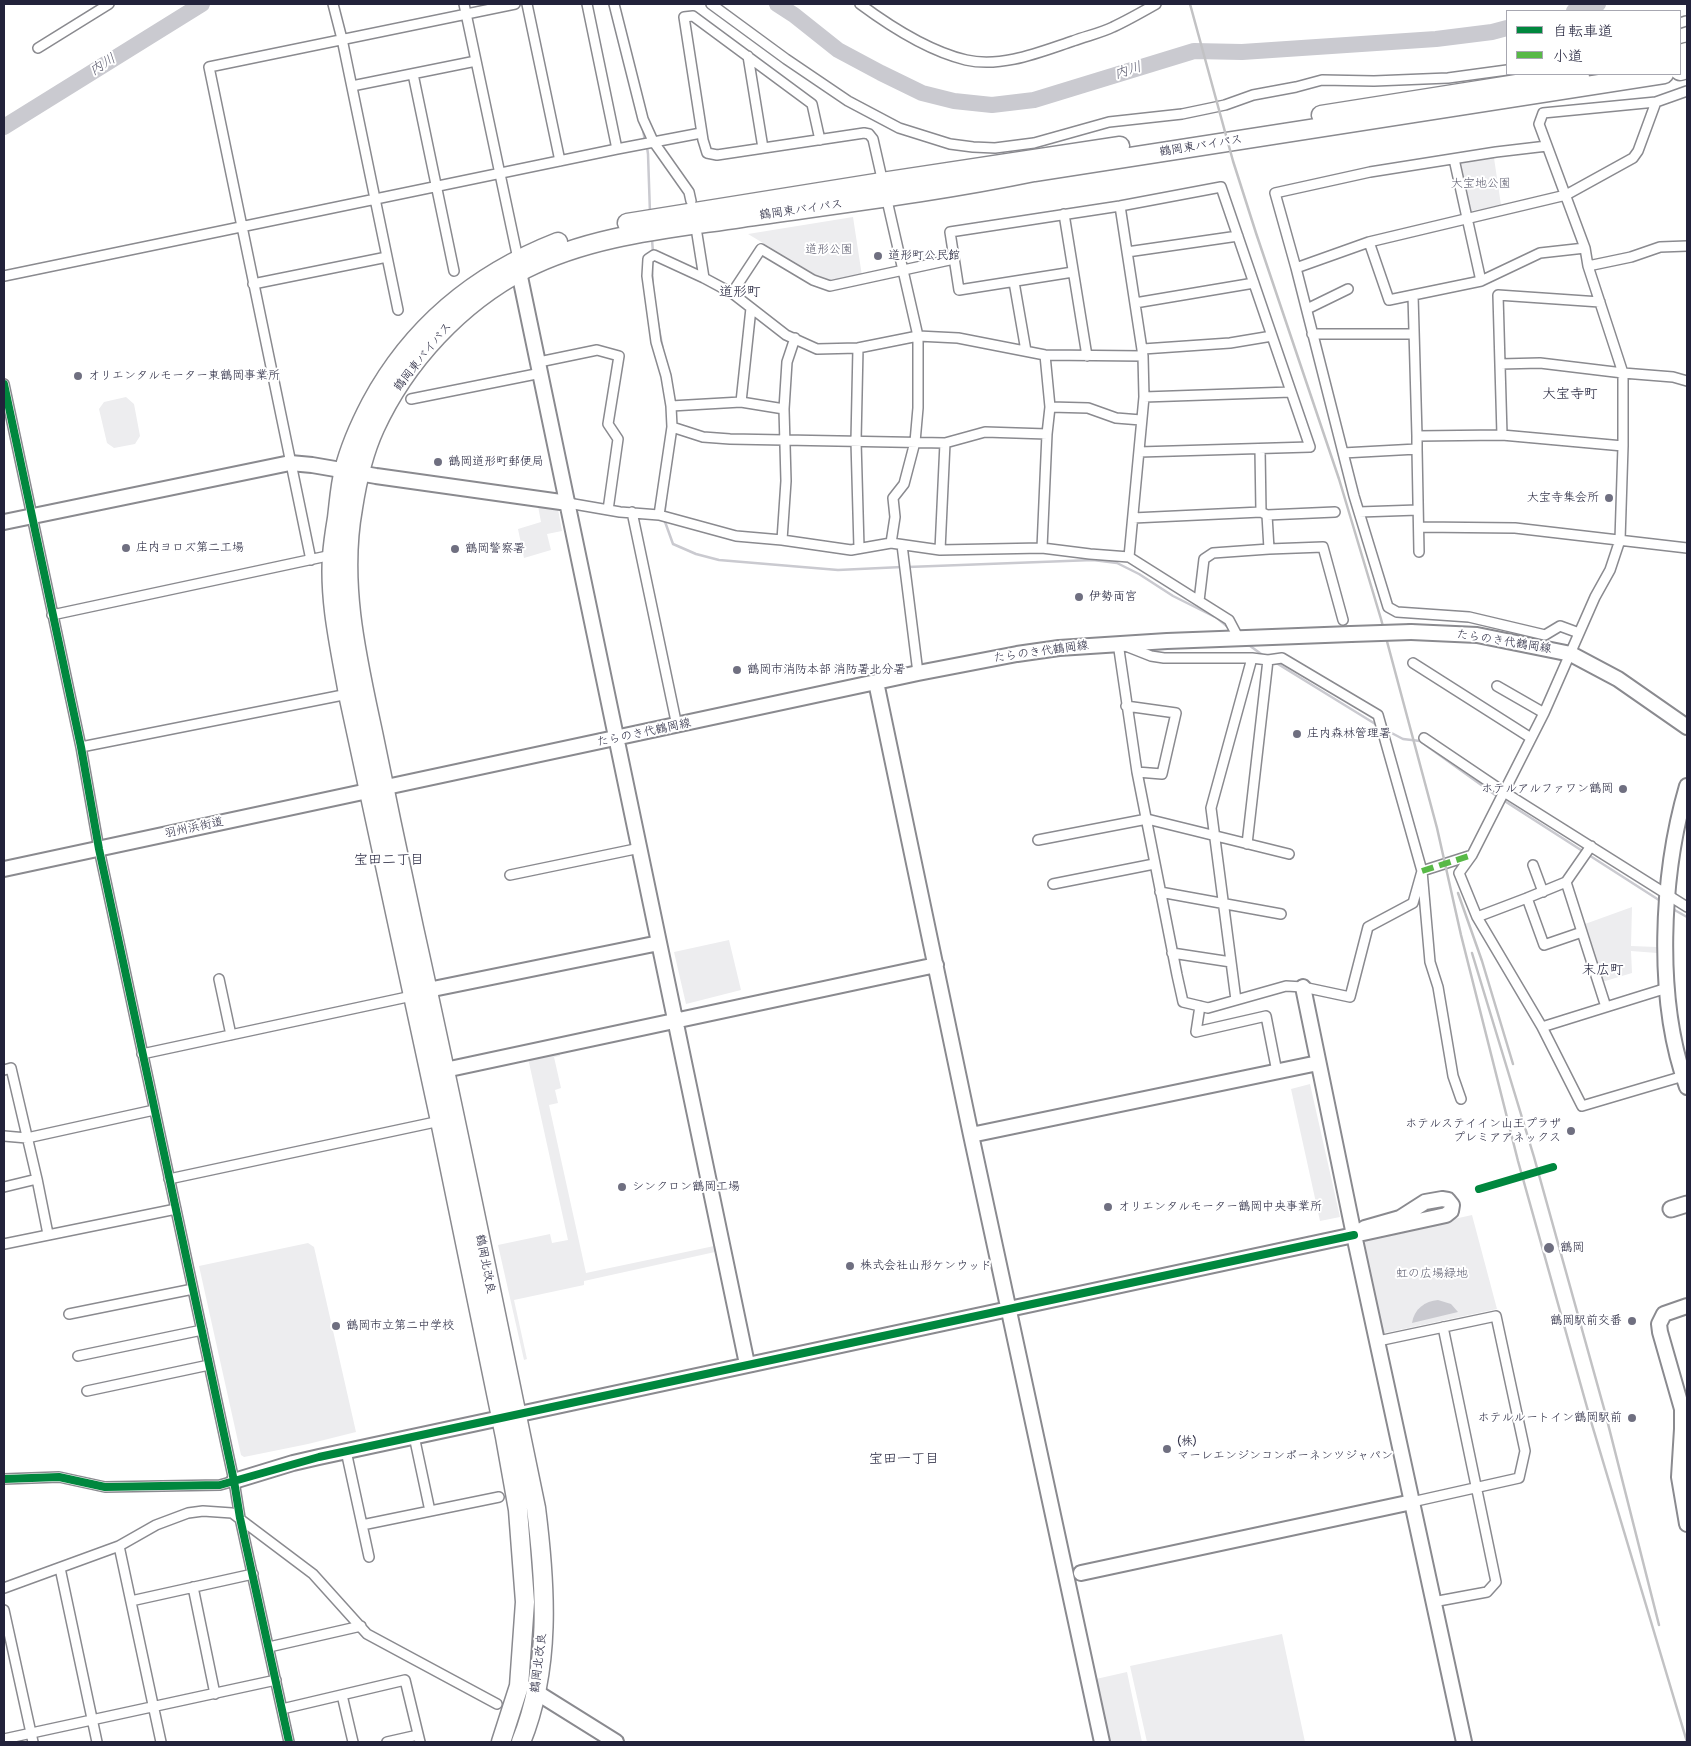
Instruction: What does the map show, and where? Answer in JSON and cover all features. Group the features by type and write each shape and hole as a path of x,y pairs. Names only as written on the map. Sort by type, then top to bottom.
{"highway":[{"name":"鶴岡東バイパス","path":"377,790 348,694 335,626 332,555 352,472 398,387 426,350 466,309 518,266 618,237 1104,149 1574,75"},
{"name":"鶴岡東バイパス","path":"884,189 967,186 1053,169 1658,75"},
{"name":"鶴岡東バイパス","path":"352,472 353,506 348,552 349,592 377,790"},
{"name":"鶴岡北改良","path":"377,790 420,993 440,1121 508,1416 536,1508 544,1598 543,1649 536,1692 521,1742"},
{"name":"鶴岡北改良","path":"420,993 445,1070 508,1416 525,1602 518,1686 501,1742"}],"main road":[{"path":"1671,1209 1687,1204"}],"street":[{"path":"38,48 109,4"},
{"path":"333,4 352,86 398,310"},
{"path":"464,4 747,1364"},
{"path":"311,560 209,67 515,4"},
{"path":"527,4 560,160"},
{"path":"587,4 617,149"},
{"path":"614,4 643,119 653,141 689,192 691,200"},
{"path":"711,4 786,59 848,101 899,128 950,144 973,147 995,148 1034,143 1109,122 1182,114 1225,105 1253,95 1322,80 1374,81 1448,78 1506,70"},
{"path":"860,4 917,40 948,55 968,60 989,62 1026,56 1111,28 1156,4"},
{"path":"820,140 812,104 693,16 684,17 704,149 710,155 717,155 820,140 864,133 869,134 873,139 918,336 918,408 915,442 904,484 892,498 895,517 892,543"},
{"path":"748,56 763,148"},
{"path":"352,86 476,61"},
{"path":"413,74 454,272"},
{"path":"1687,91 1656,102 1543,114 1539,124 1584,248 1588,266 1623,373 1620,540 1610,570 1578,633 1544,713 1472,855 1459,873 1477,917 1542,1027 1582,1106 1686,1079 1673,1038 1666,988 1665,954 1668,894 1676,828 1687,786"},
{"path":"1296,268 1369,242 1566,195 1633,158 1638,151 1656,102"},
{"path":"4,276 560,160 701,133"},
{"path":"1548,146 1370,172 1274,193 1307,309 1358,512 1388,608 1397,612 1469,617 1546,635 1560,626 1578,633"},
{"path":"1454,159 1481,281"},
{"path":"1073,272 959,290 950,232 1120,206 1221,187 1310,448 1139,452"},
{"path":"1120,206 1143,352 1144,397 1129,557"},
{"path":"1064,214 1087,356"},
{"path":"697,234 704,278"},
{"path":"1127,252 1238,236"},
{"path":"1369,242 1389,300 1481,281 1540,254 1584,248"},
{"path":"1588,266 1631,257 1660,247 1687,246"},
{"path":"732,294 761,249 813,280 830,286 954,259"},
{"path":"659,515 672,427 671,406 666,376 656,342 647,276 648,259 654,255 704,278 732,294 786,336 795,338 818,349 858,348 918,336 958,338 1046,355 1087,356 1230,343 1272,336"},
{"path":"253,284 387,257"},
{"path":"1014,282 1026,351"},
{"path":"1135,303 1254,283"},
{"path":"1307,309 1348,289"},
{"path":"1413,295 1419,552"},
{"path":"1502,435 1498,295 1600,302"},
{"path":"741,402 752,308"},
{"path":"1312,334 1414,334"},
{"path":"782,540 786,481 784,409 787,362 795,338"},
{"path":"858,348 856,441 859,548"},
{"path":"411,399 540,367 597,350 619,356 608,424 618,439 608,510"},
{"path":"1042,548 1050,407 1046,355"},
{"path":"1500,364 1540,363 1687,380"},
{"path":"4,384 81,748 98,849 202,1330 240,1518 290,1742"},
{"path":"1144,397 1291,392"},
{"path":"671,406 741,402 784,409"},
{"path":"1050,407 1088,408 1116,418 1141,420"},
{"path":"672,427 703,437 784,440 945,442 985,432 1047,434"},
{"path":"1417,436 1502,435 1623,446"},
{"path":"940,550 945,442"},
{"path":"1343,453 1417,449"},
{"path":"1260,450 1264,513 1269,549"},
{"path":"4,522 290,463 312,465 608,510 659,515 736,536 782,540 851,550 892,543 940,550 1042,548 1129,557 1228,620 1239,639"},
{"path":"1358,512 1418,510"},
{"path":"632,512 677,726"},
{"path":"1133,518 1336,512"},
{"path":"1419,527 1515,528 1687,548"},
{"path":"902,545 918,673"},
{"path":"1198,601 1204,559 1213,553 1323,548 1343,620"},
{"path":"52,615 332,555"},
{"name":"たらのき代鶴岡線","path":"377,790 918,673 1042,650 1118,643 1411,632 1477,635 1570,654 1618,679 1687,727"},
{"path":"1422,871 1413,903 1368,927 1350,997 1286,986 1208,1008 1183,1002 1137,772 1118,643 1151,656 1164,658 1252,658 1268,660 1282,658 1378,715 1422,871 1430,962 1438,987 1453,1076 1461,1099"},
{"path":"1236,1000 1211,808 1252,658"},
{"path":"1247,844 1268,660"},
{"path":"1413,663 1531,738"},
{"path":"876,682 971,1136 1102,1742"},
{"path":"1497,686 1544,713"},
{"path":"81,748 348,694"},
{"path":"1126,706 1176,712 1162,774 1137,772"},
{"path":"1424,738 1504,792 1687,907"},
{"name":"羽州浜街道","path":"4,869 377,790"},
{"path":"1038,840 1147,819 1289,854"},
{"path":"1477,917 1566,882 1591,846"},
{"path":"510,875 640,848"},
{"path":"1422,871 1472,855"},
{"path":"1053,884 1154,864"},
{"path":"1533,866 1543,892"},
{"path":"1566,882 1606,1007"},
{"path":"1160,892 1281,914"},
{"path":"1527,898 1544,945 1582,932"},
{"path":"142,1054 659,943"},
{"path":"1172,953 1231,962"},
{"path":"445,1070 936,965"},
{"path":"219,979 231,1035"},
{"path":"1303,988 1354,1235 1464,1742"},
{"path":"1542,1027 1666,988"},
{"path":"1200,1006 1196,1032 1266,1016 1277,1072"},
{"path":"971,1136 1318,1063"},
{"path":"4,1070 11,1068 48,1234"},
{"path":"4,1136 28,1138 154,1110"},
{"path":"169,1179 440,1121"},
{"path":"4,1187 37,1179"},
{"path":"4,1479 59,1477 105,1487 220,1485 293,1463 414,1436 1009,1310 1354,1235 1446,1215 1451,1211 1452,1205 1445,1198 1425,1202 1400,1218 1365,1228 1354,1235"},
{"path":"4,1244 176,1209"},
{"path":"69,1314 193,1290"},
{"path":"1687,1306 1664,1314 1659,1324 1682,1409 1679,1477 1687,1524"},
{"path":"1081,1573 1519,1478 1525,1451 1496,1316 1378,1341"},
{"path":"1433,1602 1487,1592 1496,1582 1443,1327"},
{"path":"78,1356 202,1330"},
{"path":"86,1390 209,1365"},
{"path":"414,1436 430,1511"},
{"path":"346,1451 369,1557"},
{"path":"362,1525 499,1497"},
{"path":"4,1588 119,1546 156,1525 188,1514 203,1511 232,1513 313,1574 367,1634 497,1704"},
{"path":"119,1546 161,1742"},
{"path":"60,1568 97,1742"},
{"path":"131,1601 253,1574"},
{"path":"192,1588 215,1694"},
{"path":"4,1610 32,1738"},
{"path":"268,1647 361,1626"},
{"path":"4,1739 32,1738 92,1720 276,1680"},
{"path":"282,1709 406,1680 419,1739 387,1742"},
{"path":"536,1692 616,1742"},
{"path":"342,1695 353,1742"}],"green space":[{"name":"大宝地公園","path":"1494,158 1501,205 1471,211 1460,163"},
{"name":"道形公園","path":"853,217 862,276 832,281 818,276 748,234"},
{"path":"126,397 134,404 140,436 135,444 114,448 107,443 99,409 104,402"},
{"path":"538,506 558,509 562,531 547,534 551,550 524,558 518,529 541,522"},
{"path":"1632,907 1631,946 1657,947 1657,953 1631,951 1632,973 1602,982 1585,924"},
{"path":"729,940 741,990 686,1004 674,952"},
{"path":"559,1052 560,1056 554,1057 561,1088 555,1090 558,1103 549,1105 586,1273 714,1246 715,1252 584,1281 584,1285 514,1300 527,1359 524,1360 498,1245 550,1234 552,1243 568,1240 528,1058"},
{"path":"1310,1084 1340,1217 1320,1221 1291,1089"},
{"name":"虹の広場緑地","path":"1472,1215 1497,1309 1380,1334 1360,1240"},
{"path":"308,1243 314,1247 356,1432 244,1457 241,1455 199,1266"},
{"path":"1282,1634 1305,1742 1147,1742 1130,1666"},
{"path":"1127,1672 1142,1742 1109,1742 1096,1679"}],"shaded area":[{"path":"1438,1300 1451,1304 1458,1312 1412,1323 1415,1314 1421,1307 1429,1302"}],"waterway":[{"name":"内川","path":"4,127 202,4"},
{"name":"内川","path":"777,4 838,50 922,93 954,101 992,105 1034,100 1194,51 1242,52 1436,39 1492,32 1506,28"},
{"name":"内川","path":"1577,10 1598,4"},
{"path":"642,125 645,141"},
{"path":"647,147 650,213"},
{"path":"652,239 653,253"},
{"path":"653,259 653,291"},
{"path":"657,318 663,350"},
{"path":"666,498 664,519 673,544 696,554 719,560 838,570 902,567"},
{"path":"908,567 1093,560 1117,563 1139,574 1173,596 1217,618 1229,628"},
{"path":"1246,643 1264,656"},
{"path":"1273,661 1377,725"},
{"path":"1384,729 1403,739 1420,741 1498,797"},
{"path":"1503,800 1662,902"},
{"path":"1671,908 1687,917"}],"railway":[{"path":"1190,4 1233,161 1339,479 1381,619 1437,828 1461,935 1518,1161 1590,1418 1687,1742"},
{"path":"1458,893 1482,961 1513,1064"},
{"path":"1472,953 1534,1157 1605,1412 1659,1625"}],"marked path":[{"path":"1422,871 1472,855"}],"cycle path":[{"path":"4,384 81,747 99,849 289,1742"},
{"path":"1479,1189 1553,1167"},
{"path":"4,1479 59,1477 105,1487 220,1485 319,1457 1354,1235"}],"place":[{"name":"道形町公民館","path":"878,256"},
{"name":"オリエンタルモーター東鶴岡事業所","path":"78,376"},
{"name":"鶴岡道形町郵便局","path":"438,462"},
{"name":"大宝寺集会所","path":"1609,498"},
{"name":"庄内ヨロズ第二工場","path":"126,548"},
{"name":"鶴岡警察署","path":"455,549"},
{"name":"伊勢両宮","path":"1079,597"},
{"name":"鶴岡市消防本部 消防署北分署","path":"737,670"},
{"name":"庄内森林管理署","path":"1297,734"},
{"name":"ホテルアルファワン鶴岡","path":"1623,789"},
{"name":"ホテルステイイン山王プラザ プレミアアネックス","path":"1571,1131"},
{"name":"シンクロン鶴岡工場","path":"622,1187"},
{"name":"オリエンタルモーター鶴岡中央事業所","path":"1108,1207"},
{"name":"鶴岡","path":"1549,1248"},
{"name":"株式会社山形ケンウッド","path":"850,1266"},
{"name":"鶴岡駅前交番","path":"1632,1321"},
{"name":"鶴岡市立第二中学校","path":"336,1326"},
{"name":"ホテルルートイン鶴岡駅前","path":"1632,1418"},
{"name":"(株) マーレエンジンコンポーネンツジャパン","path":"1167,1449"}],"district":[{"name":"道形町","path":"740,292"},
{"name":"大宝寺町","path":"1570,394"},
{"name":"宝田二丁目","path":"389,860"},
{"name":"末広町","path":"1603,970"},
{"name":"宝田一丁目","path":"904,1459"}]}
